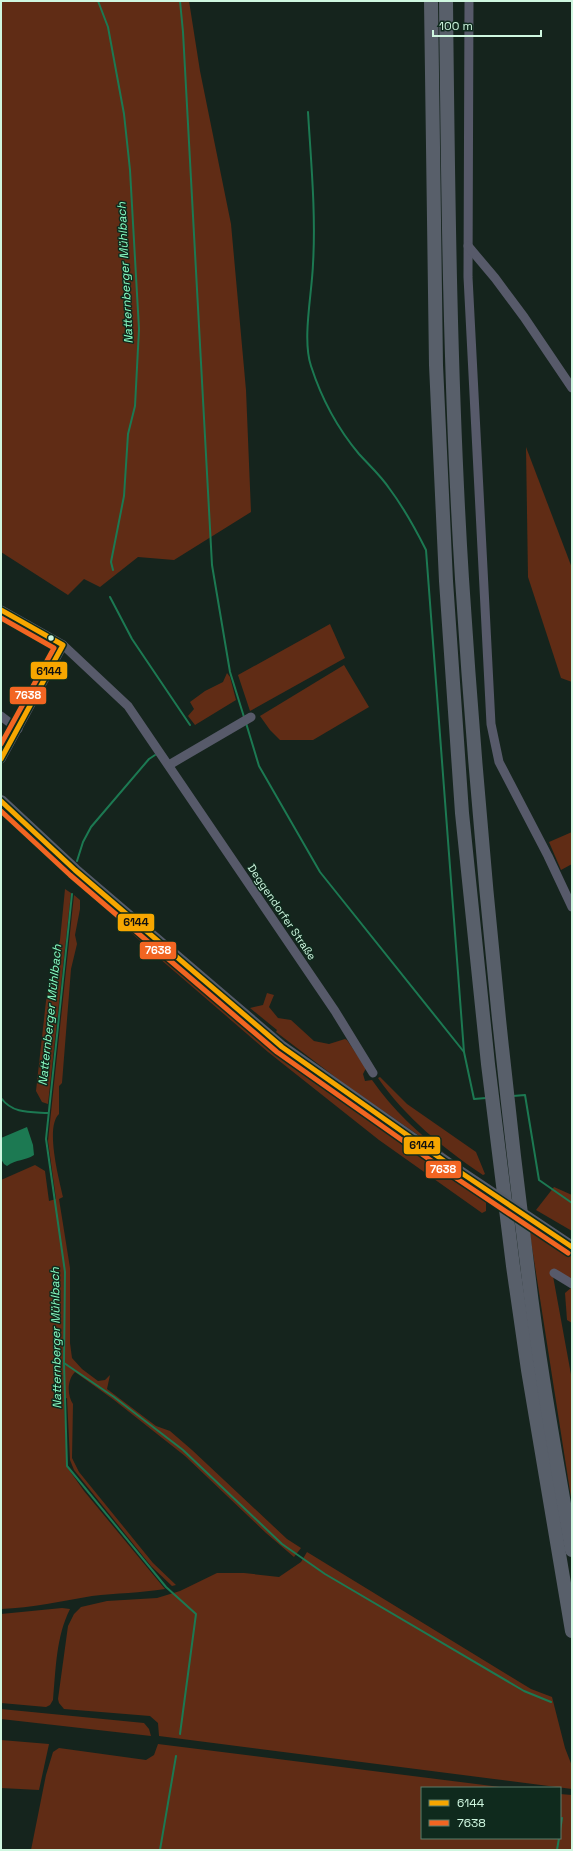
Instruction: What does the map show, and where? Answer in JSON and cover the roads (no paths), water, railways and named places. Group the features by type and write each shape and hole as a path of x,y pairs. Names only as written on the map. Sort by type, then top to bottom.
{"highway":[{"path":"431,1 436,365 446,581 462,813 492,1091 513,1266 528,1370 572,1632"},
{"path":"446,1 452,363 462,578 480,809 507,1088 528,1276 572,1550"}],"main road":[{"path":"1,801 75,870 282,1047 456,1170 572,1247"}],"street":[{"path":"469,1 468,277 491,724 499,762 548,856 572,907"},
{"path":"468,246 495,278 524,317 572,388"},
{"name":"Deggendorfer Straße","path":"1,610 63,644 128,706 335,1011 373,1074"},
{"path":"1,760 63,644"},
{"path":"1,716 18,729"},
{"path":"169,765 247,719"},
{"path":"554,1273 572,1284"}],"waterway":[{"name":"Natternberger Mühlbach","path":"98,1 108,27 124,114 130,170 139,329 135,406 128,434 124,496 111,562 113,570"},
{"path":"180,1 183,32 212,565 230,672 244,717"},
{"path":"308,112 314,226 312,276 307,330 308,355 325,401 337,423 351,444 382,479 394,496 409,518 426,550 464,1052"},
{"name":"Natternberger Mühlbach","path":"110,597 132,639 190,725"},
{"path":"246,723 259,766 320,872 464,1052 474,1099 486,1098"},
{"name":"Natternberger Mühlbach","path":"77,861 83,842 91,827 149,759 155,755"},
{"name":"Natternberger Mühlbach","path":"72,894 46,1139 65,1272 64,1363 67,1466 166,1587 196,1614 180,1734"},
{"path":"513,1096 525,1095 539,1180 572,1203"},
{"path":"1,1098 16,1110 48,1113"},
{"path":"64,1363 114,1397 183,1450 282,1544 325,1574 524,1691 551,1702"},
{"name":"Natternberger Mühlbach","path":"160,1850 176,1756"},
{"path":"561,1824 562,1818"},
{"path":"557,1850 559,1839"}]}
